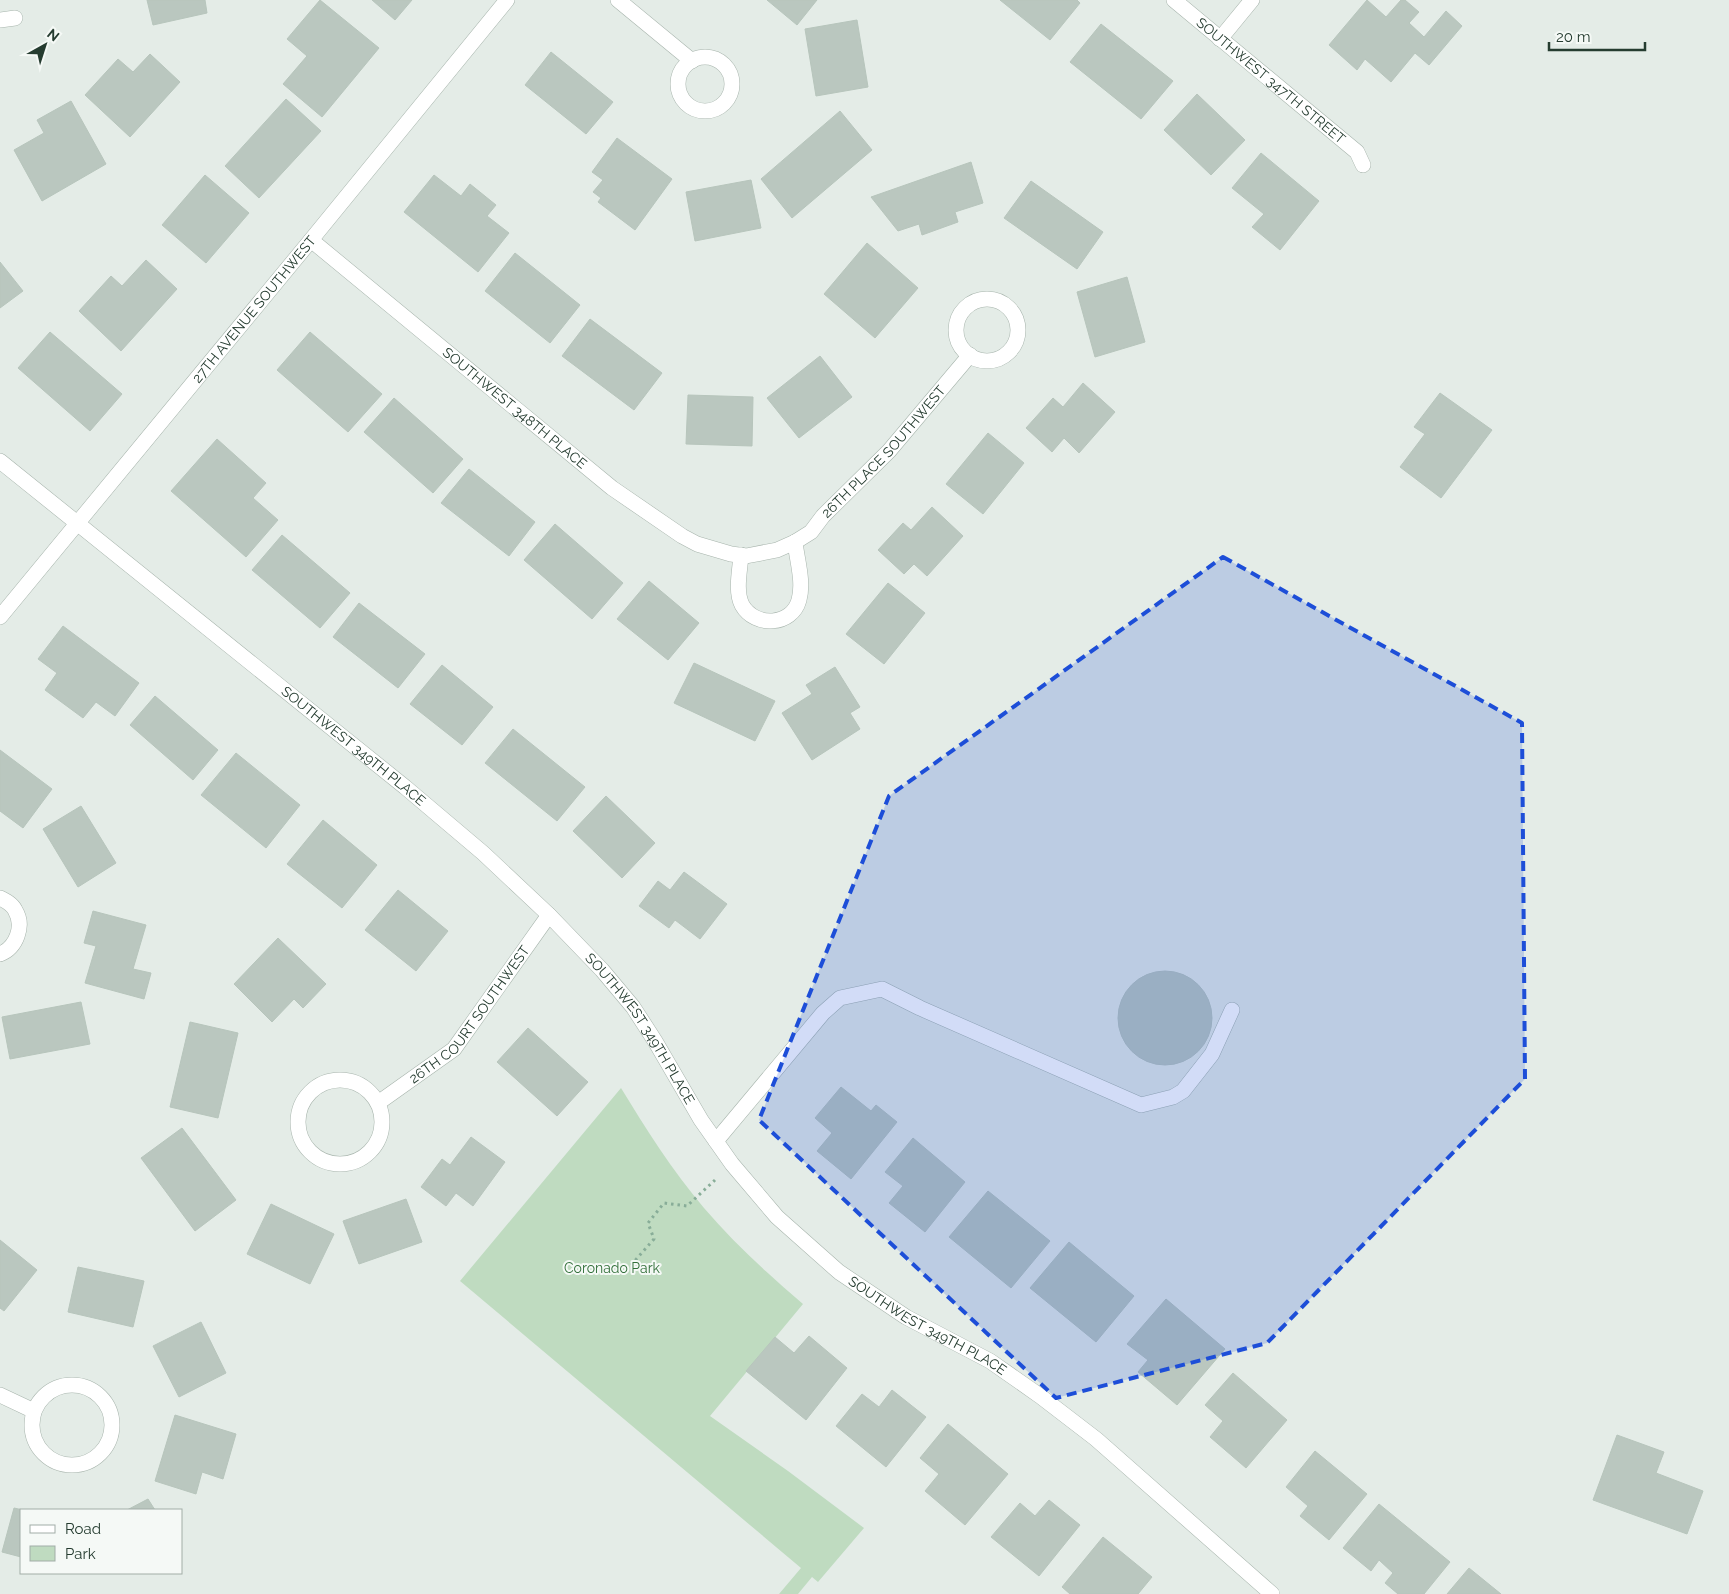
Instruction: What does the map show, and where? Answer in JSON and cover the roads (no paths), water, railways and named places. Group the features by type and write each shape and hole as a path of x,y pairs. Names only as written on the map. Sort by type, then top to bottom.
{"street":[{"name":"27TH AVENUE SOUTHWEST","path":"0,617 507,0"},
{"path":"618,0 692,61"},
{"name":"SOUTHWEST 347TH STREET","path":"1174,0 1357,152 1363,165"},
{"path":"1220,39 1252,0"},
{"name":"SOUTHWEST 348TH PLACE","path":"311,240 612,488 682,536 697,544 736,555"},
{"path":"979,299 999,300 1015,314 1019,323 1019,334 1016,344 1009,353 990,361 979,360 970,356 962,349 956,334 958,319 962,310 970,303 979,299"},
{"name":"26TH PLACE SOUTHWEST","path":"736,555 760,554 777,550 811,532 823,516 889,451 970,356"},
{"name":"SOUTHWEST 349TH PLACE","path":"0,461 405,787 483,853 549,915 602,970 633,1008 701,1120 732,1164 777,1217 839,1272 906,1317 990,1361 1040,1396 1096,1439 1272,1594"},
{"path":"736,555 739,592 742,604 749,614 760,620 771,622 783,619 793,612 799,601 801,589 795,542"},
{"path":"0,898 8,902 16,911 20,923 18,935 12,945 0,954"},
{"name":"26TH COURT SOUTHWEST","path":"378,1103 454,1049 549,915"},
{"path":"716,1141 822,1013 840,998 882,989 920,1008 1141,1105 1173,1097 1183,1091 1212,1054 1232,1010"},
{"path":"342,1080 357,1083 369,1091 378,1103 382,1117 381,1132 375,1145 365,1156 352,1162 337,1164 323,1160 311,1152 302,1140 298,1126 299,1112 305,1098 315,1088 328,1081 342,1080"},
{"path":"66,1385 86,1388 103,1400 110,1412 112,1426 110,1439 102,1451 91,1460 78,1465 64,1464 51,1460 41,1450 34,1438 32,1424 34,1411 41,1398 52,1390 66,1385"},
{"path":"0,1395 34,1411"}],"park label":[{"name":"Coronado Park","path":"612,1268"}]}
